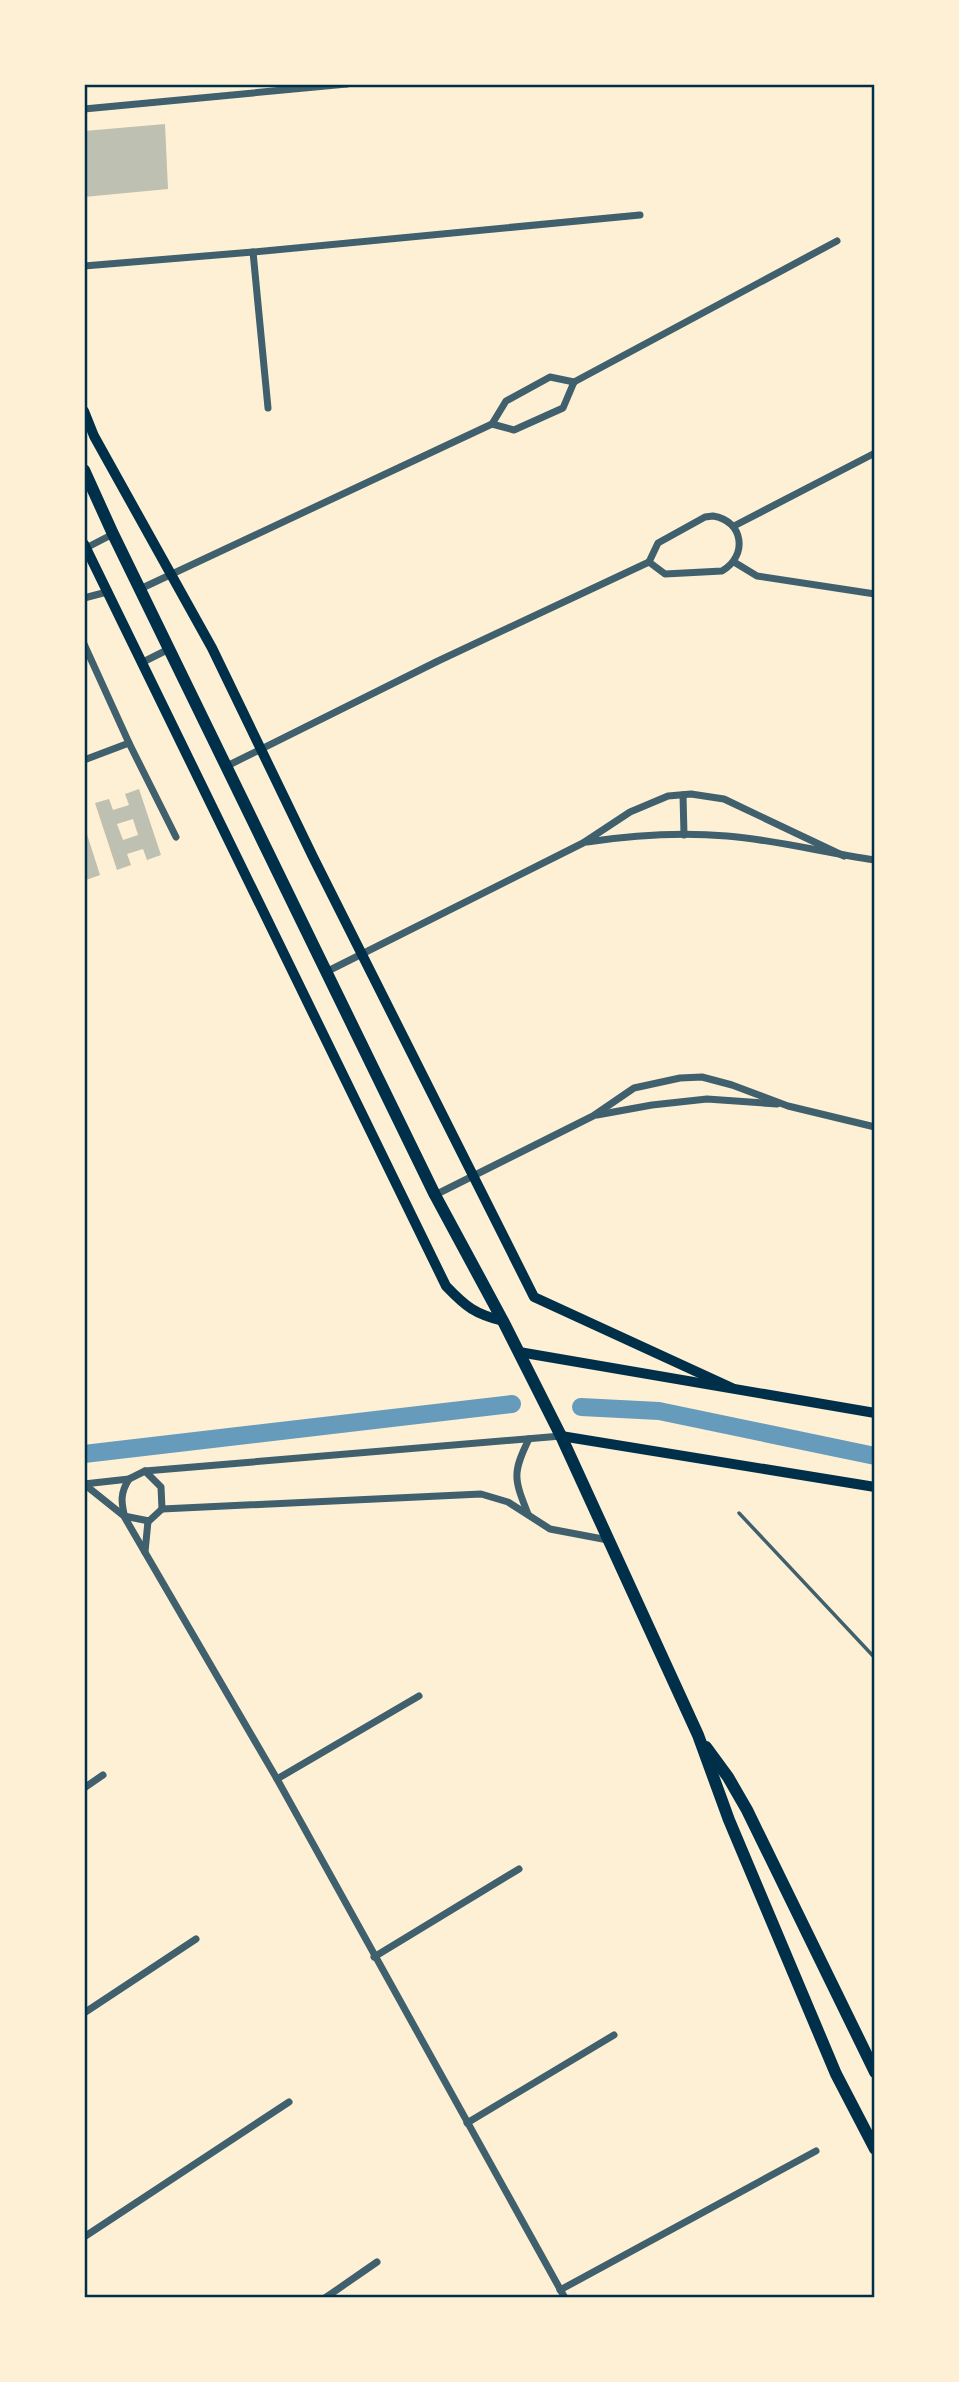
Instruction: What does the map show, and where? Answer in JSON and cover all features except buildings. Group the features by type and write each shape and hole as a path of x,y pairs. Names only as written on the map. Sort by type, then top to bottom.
{"main road":[{"path":"84,411 94,436 212,648 534,1297 732,1388"},
{"path":"84,470 435,1195 561,1436 698,1735 729,1820 836,2074 875,2149"},
{"path":"85,546 446,1286 465,1306 480,1315 503,1321"},
{"path":"519,1352 875,1413"},
{"path":"561,1436 875,1487"},
{"path":"698,1735 728,1777 747,1810 875,2073"}],"street":[{"path":"84,109 347,84"},
{"path":"84,266 640,215"},
{"path":"492,424 514,430 563,408 574,382 837,241"},
{"path":"253,252 268,408"},
{"path":"140,589 492,424 506,401 550,377 574,382"},
{"path":"734,526 875,453"},
{"path":"227,766 536,614 649,562 658,543 705,517 721,517 734,526 740,541 738,556 722,571 665,574 649,562"},
{"path":"85,546 113,534"},
{"path":"734,562 757,576 875,594"},
{"path":"84,598 107,592"},
{"path":"84,644 176,837"},
{"path":"143,662 169,649"},
{"path":"84,760 129,743"},
{"path":"326,972 583,843 630,812 668,796 691,794 724,799 844,856"},
{"path":"683,795 684,835"},
{"path":"583,843 653,834 684,835 749,839 875,860"},
{"path":"435,1195 593,1115 634,1088 680,1078 702,1077 788,1105 875,1127"},
{"path":"593,1115 707,1099 788,1105"},
{"path":"148,1521 124,1516 84,1484 129,1479 145,1471 561,1436"},
{"path":"528,1515 516,1486 516,1464 529,1439"},
{"path":"145,1471 161,1487 162,1509"},
{"path":"129,1479 123,1489 121,1501 124,1516 277,1779 565,2298"},
{"path":"145,1552 148,1521 162,1509 481,1494 508,1502 550,1529 608,1540"},
{"path":"277,1779 419,1696"},
{"path":"84,1788 103,1775"},
{"path":"374,1957 519,1870"},
{"path":"84,2013 196,1939"},
{"path":"467,2123 614,2035"},
{"path":"84,2237 289,2102"},
{"path":"560,2290 816,2151"},
{"path":"325,2298 377,2262"}],"lane":[{"path":"739,1513 875,1658"}],"waterway":[{"path":"84,1454 512,1404"},
{"path":"581,1407 659,1411 875,1456"}]}
